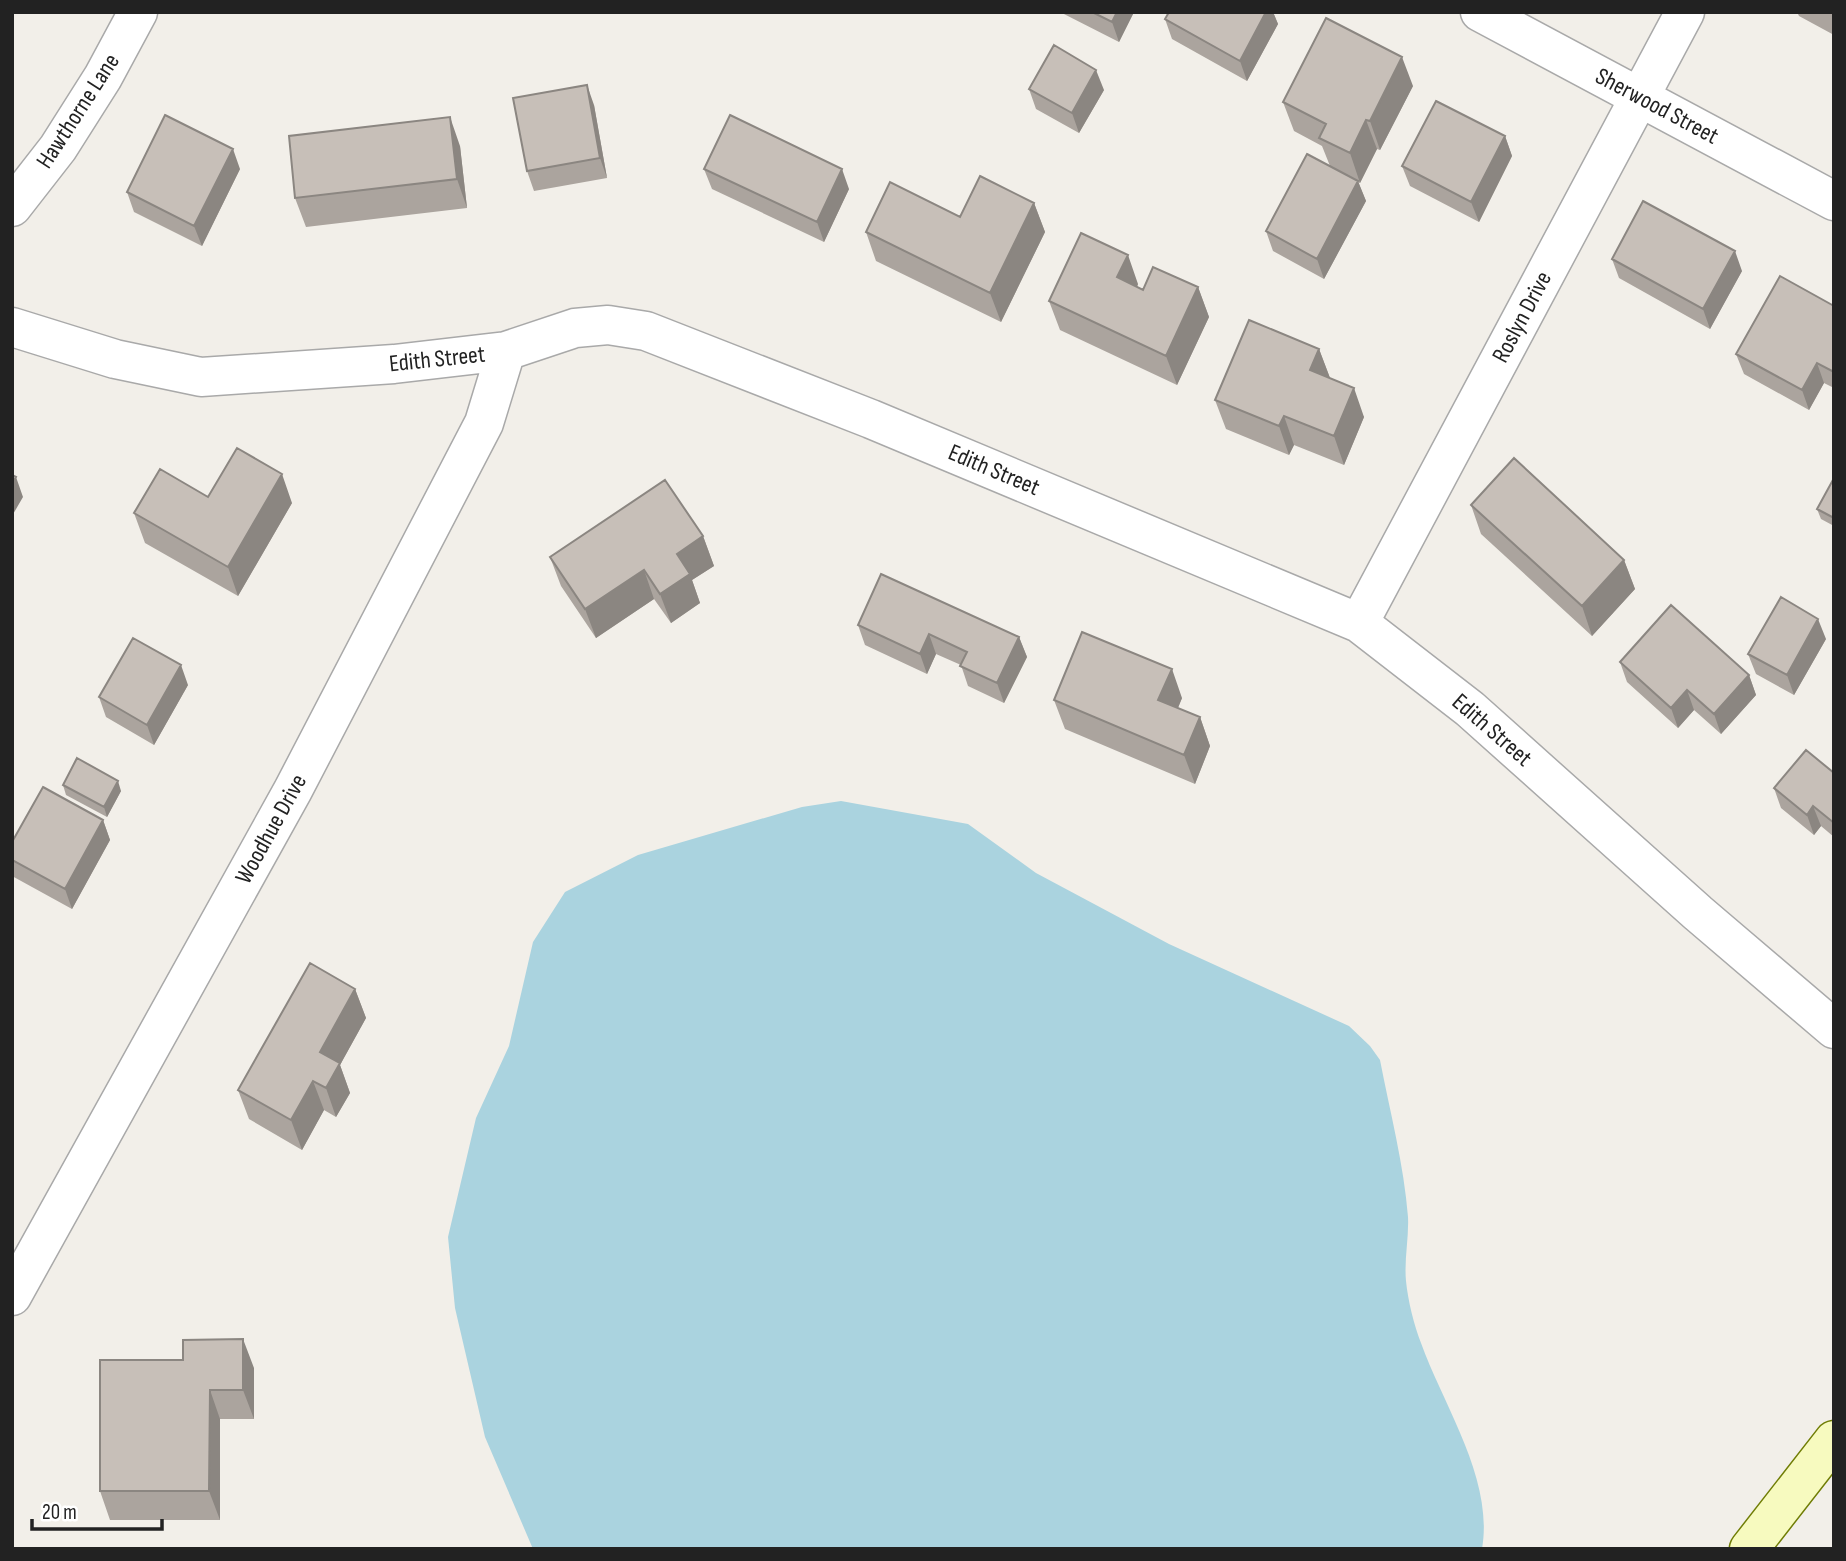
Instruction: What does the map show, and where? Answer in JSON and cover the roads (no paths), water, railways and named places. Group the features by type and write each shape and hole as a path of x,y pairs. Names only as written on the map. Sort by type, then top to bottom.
{"street":[{"name":"Hawthorne Lane","path":"12,207 58,148 103,77 138,12"},
{"name":"Sherwood Street","path":"1480,12 1834,201"},
{"name":"Roslyn Drive","path":"1359,623 1685,12"},
{"name":"Edith Street","path":"12,327 115,359 201,377 394,364 506,351 575,328 608,325 646,331 871,419 1359,623 1470,709 1698,913 1834,1029"},
{"name":"Woodhue Drive","path":"12,1296 299,778 484,423 506,351"},
{"path":"1749,1549 1834,1440"}],"water":[{"path":"841,801 968,824 1036,873 1169,944 1349,1026 1370,1046 1380,1060 1403,1178 1408,1217 1406,1273 1410,1305 1421,1343 1474,1470 1484,1523 1482,1549 533,1549 485,1437 455,1308 448,1237 476,1118 509,1046 533,942 565,892 638,855 802,807"}]}
